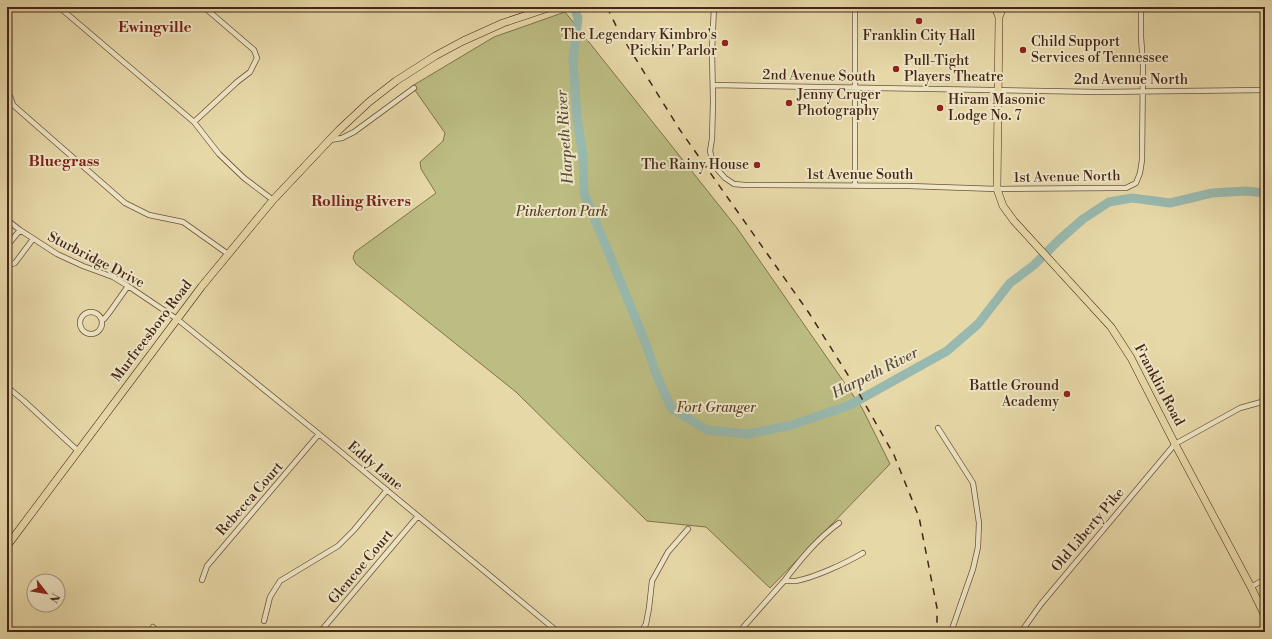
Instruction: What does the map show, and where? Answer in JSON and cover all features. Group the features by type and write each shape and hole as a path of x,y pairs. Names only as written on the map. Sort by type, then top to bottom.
{"main road":[{"path":"994,7 999,16"},
{"path":"997,189 999,16 1003,7"},
{"name":"Murfreesboro Road","path":"7,546 176,319 273,200 328,141 369,102 396,81 432,58 503,23 548,8"},
{"name":"Franklin Road","path":"997,189 1003,206 1026,236 1111,327 1125,348 1265,616"}],"street":[{"path":"59,7 194,122 219,154 244,178 273,200"},
{"path":"194,122 250,72 257,58 254,50 204,7"},
{"path":"713,86 712,50 714,7"},
{"path":"855,7 855,186"},
{"path":"1141,7 1142,91"},
{"name":"2nd Avenue South","path":"713,86 997,90"},
{"name":"1st Avenue South","path":"713,86 712,139 710,151 716,168 725,178 734,184 913,186 997,189"},
{"path":"328,141 342,138 354,132 414,88"},
{"name":"2nd Avenue North","path":"997,90 1265,90"},
{"name":"1st Avenue North","path":"997,189 1126,188 1136,183 1140,173 1142,160 1142,91"},
{"path":"7,93 10,96 13,105 125,203 149,215 183,222 228,254"},
{"path":"7,105 13,105"},
{"name":"Sturbridge Drive","path":"7,220 56,254 113,277 176,319"},
{"path":"7,246 20,230"},
{"path":"7,265 15,263 33,239"},
{"path":"102,320 104,320 128,286"},
{"path":"91,312 98,314 102,320 102,326 100,329 92,333 84,330 81,324 84,314 91,312"},
{"name":"Eddy Lane","path":"176,319 319,434 558,632"},
{"path":"7,387 78,451"},
{"path":"1175,444 1240,408 1265,401"},
{"path":"938,428 973,483 979,523 978,547 973,569 951,632"},
{"name":"Rebecca Court","path":"202,580 207,566 319,434"},
{"name":"Old Liberty Pike","path":"1021,632 1043,601 1175,444"},
{"path":"264,621 270,597 280,581 338,546 354,530 387,490"},
{"name":"Glencoe Court","path":"320,632 418,516"},
{"path":"739,632 825,533 839,523"},
{"path":"641,632 646,624 652,581 668,552 688,529"},
{"path":"784,581 796,581 820,573 863,553"},
{"path":"1251,587 1265,579"},
{"path":"149,632 153,627 158,632"}],"green space":[{"path":"565,12 737,228 862,408 890,464 770,588 706,527 647,521 516,392 356,264 353,258 355,252 436,193 421,169 420,162 443,141 445,133 412,86 494,37"}],"waterway":[{"name":"Harpeth River","path":"574,7 578,18 573,60 577,118 583,155 584,193 671,408 707,430 748,434 792,425 850,405 947,351 978,324 1010,283 1034,265 1083,219 1109,202 1132,198 1170,203 1212,193 1246,191 1265,193"}],"railway":[{"path":"607,7 619,32 680,130 809,313 853,383 894,455 919,517 937,608 937,632"}],"place":[{"name":"Franklin City Hall","path":"919,21"},
{"name":"The Legendary Kimbro's Pickin' Parlor","path":"725,43"},
{"name":"Child Support Services of Tennessee","path":"1023,50"},
{"name":"Pull-Tight Players Theatre","path":"896,69"},
{"name":"Jenny Cruger Photography","path":"789,103"},
{"name":"Hiram Masonic Lodge No. 7","path":"940,108"},
{"name":"The Rainy House","path":"757,165"},
{"name":"Battle Ground Academy","path":"1067,394"}],"district":[{"name":"Ewingville","path":"155,27"},
{"name":"Bluegrass","path":"64,161"},
{"name":"Rolling Rivers","path":"361,201"}],"park label":[{"name":"Pinkerton Park","path":"562,212"},
{"name":"Fort Granger","path":"716,408"}]}
